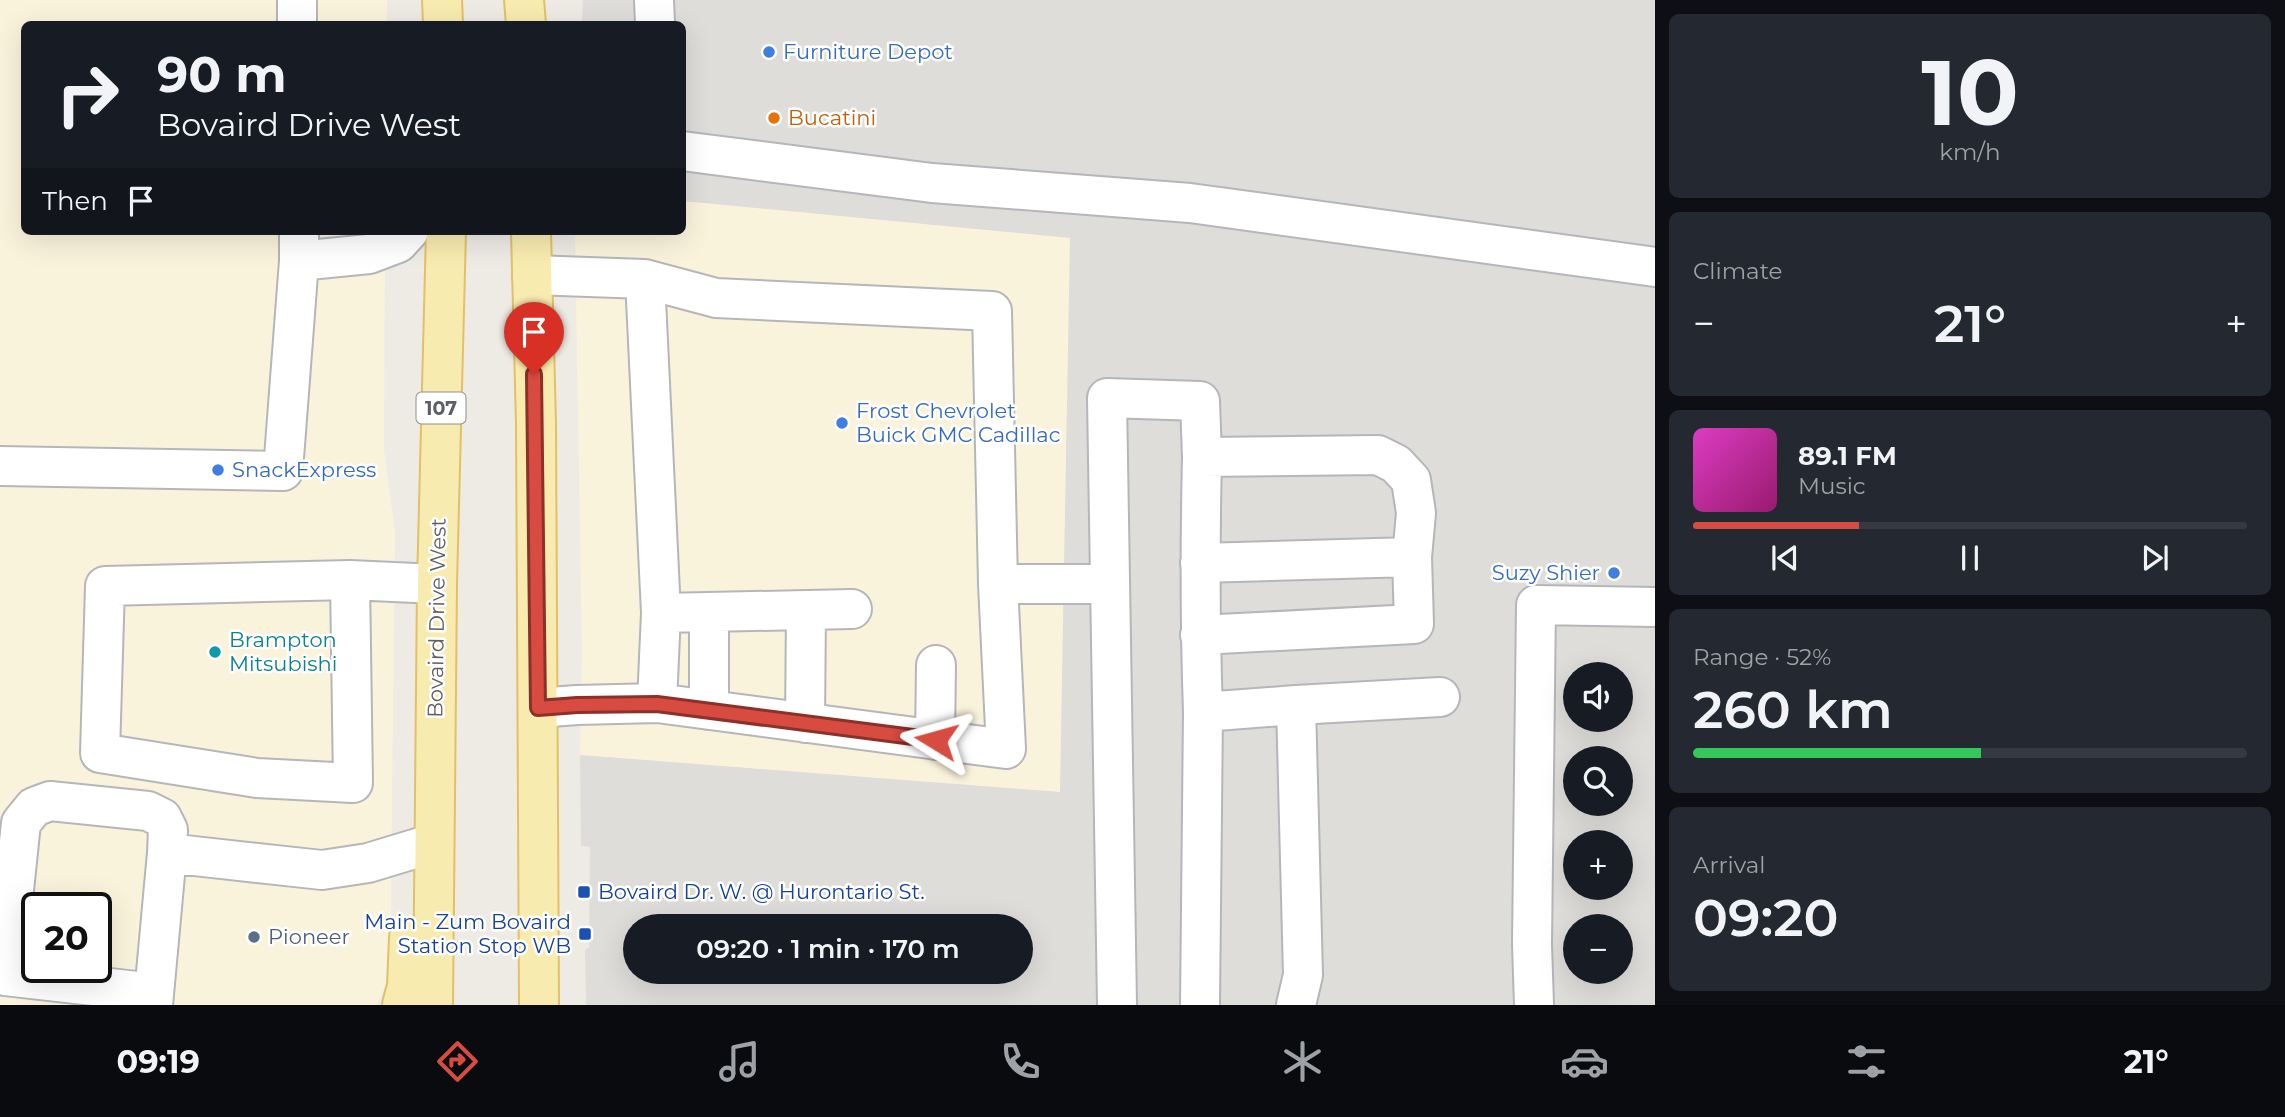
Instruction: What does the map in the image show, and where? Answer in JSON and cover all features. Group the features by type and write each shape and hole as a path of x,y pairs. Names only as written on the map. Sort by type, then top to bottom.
{"main road":[{"path":"442,0 443,21"},
{"path":"524,0 526,21"},
{"name":"Bovaird Drive West","path":"433,1005 437,584 446,235"},
{"path":"531,235 539,1005"},
{"path":"402,1005 407,986 409,922 434,860"},
{"path":"539,905 550,972 561,1005"}],"lane":[{"path":"297,0 297,21"},
{"path":"654,0 655,21"},
{"path":"686,152 932,183 1190,203 1655,267"},
{"path":"0,466 283,471 299,246 369,254 398,243 405,235"},
{"path":"532,275 645,279 716,298 992,311 998,584 1006,749 657,704 538,708"},
{"path":"645,279 661,613 657,704"},
{"path":"1117,1005 1107,398 1200,401 1200,635 1203,712 1200,1005"},
{"path":"1200,635 1414,625 1412,557 1416,513 1411,480 1396,464 1378,455 1202,457"},
{"path":"1200,563 1412,557"},
{"path":"350,580 353,783 257,778 100,753 105,586 350,580 437,584"},
{"path":"998,584 1108,584"},
{"path":"1534,1005 1532,944 1536,605 1655,607"},
{"path":"661,613 852,609"},
{"path":"805,723 806,610"},
{"path":"709,612 709,710"},
{"path":"936,665 936,740"},
{"path":"1203,712 1440,697"},
{"path":"1296,705 1303,975 1296,1005"},
{"path":"117,808 148,811 162,818 168,830 167,853 154,999 5,976 21,823 48,819 99,821 117,808"},
{"path":"167,853 322,870 368,863 434,860"}],"shaded area":[{"path":"0,0 387,0 387,21 21,21 21,235 385,235 384,449 395,533 390,975 377,1005 0,1005"},
{"path":"583,0 1655,0 1655,1005 586,1005 585,949 589,948 590,847 581,846 580,755 1060,792 1070,238 686,201 686,21 582,21"},
{"path":"686,201 1070,237 1060,793 580,755 582,651 575,235 686,235"}],"place":[{"name":"Furniture Depot","path":"769,52"},
{"name":"Bucatini","path":"774,118"},
{"name":"Frost Chevrolet Buick GMC Cadillac","path":"842,423"},
{"name":"SnackExpress","path":"218,470"},
{"name":"Suzy Shier","path":"1614,573"},
{"name":"Brampton Mitsubishi","path":"215,652"},
{"name":"Bovaird Dr. W. @ Hurontario St.","path":"584,892"},
{"name":"Main - Zum Bovaird Station Stop WB","path":"585,934"},
{"name":"Pioneer","path":"254,937"}],"route":[{"path":"534,374 538,708 657,704 936,740"}]}
